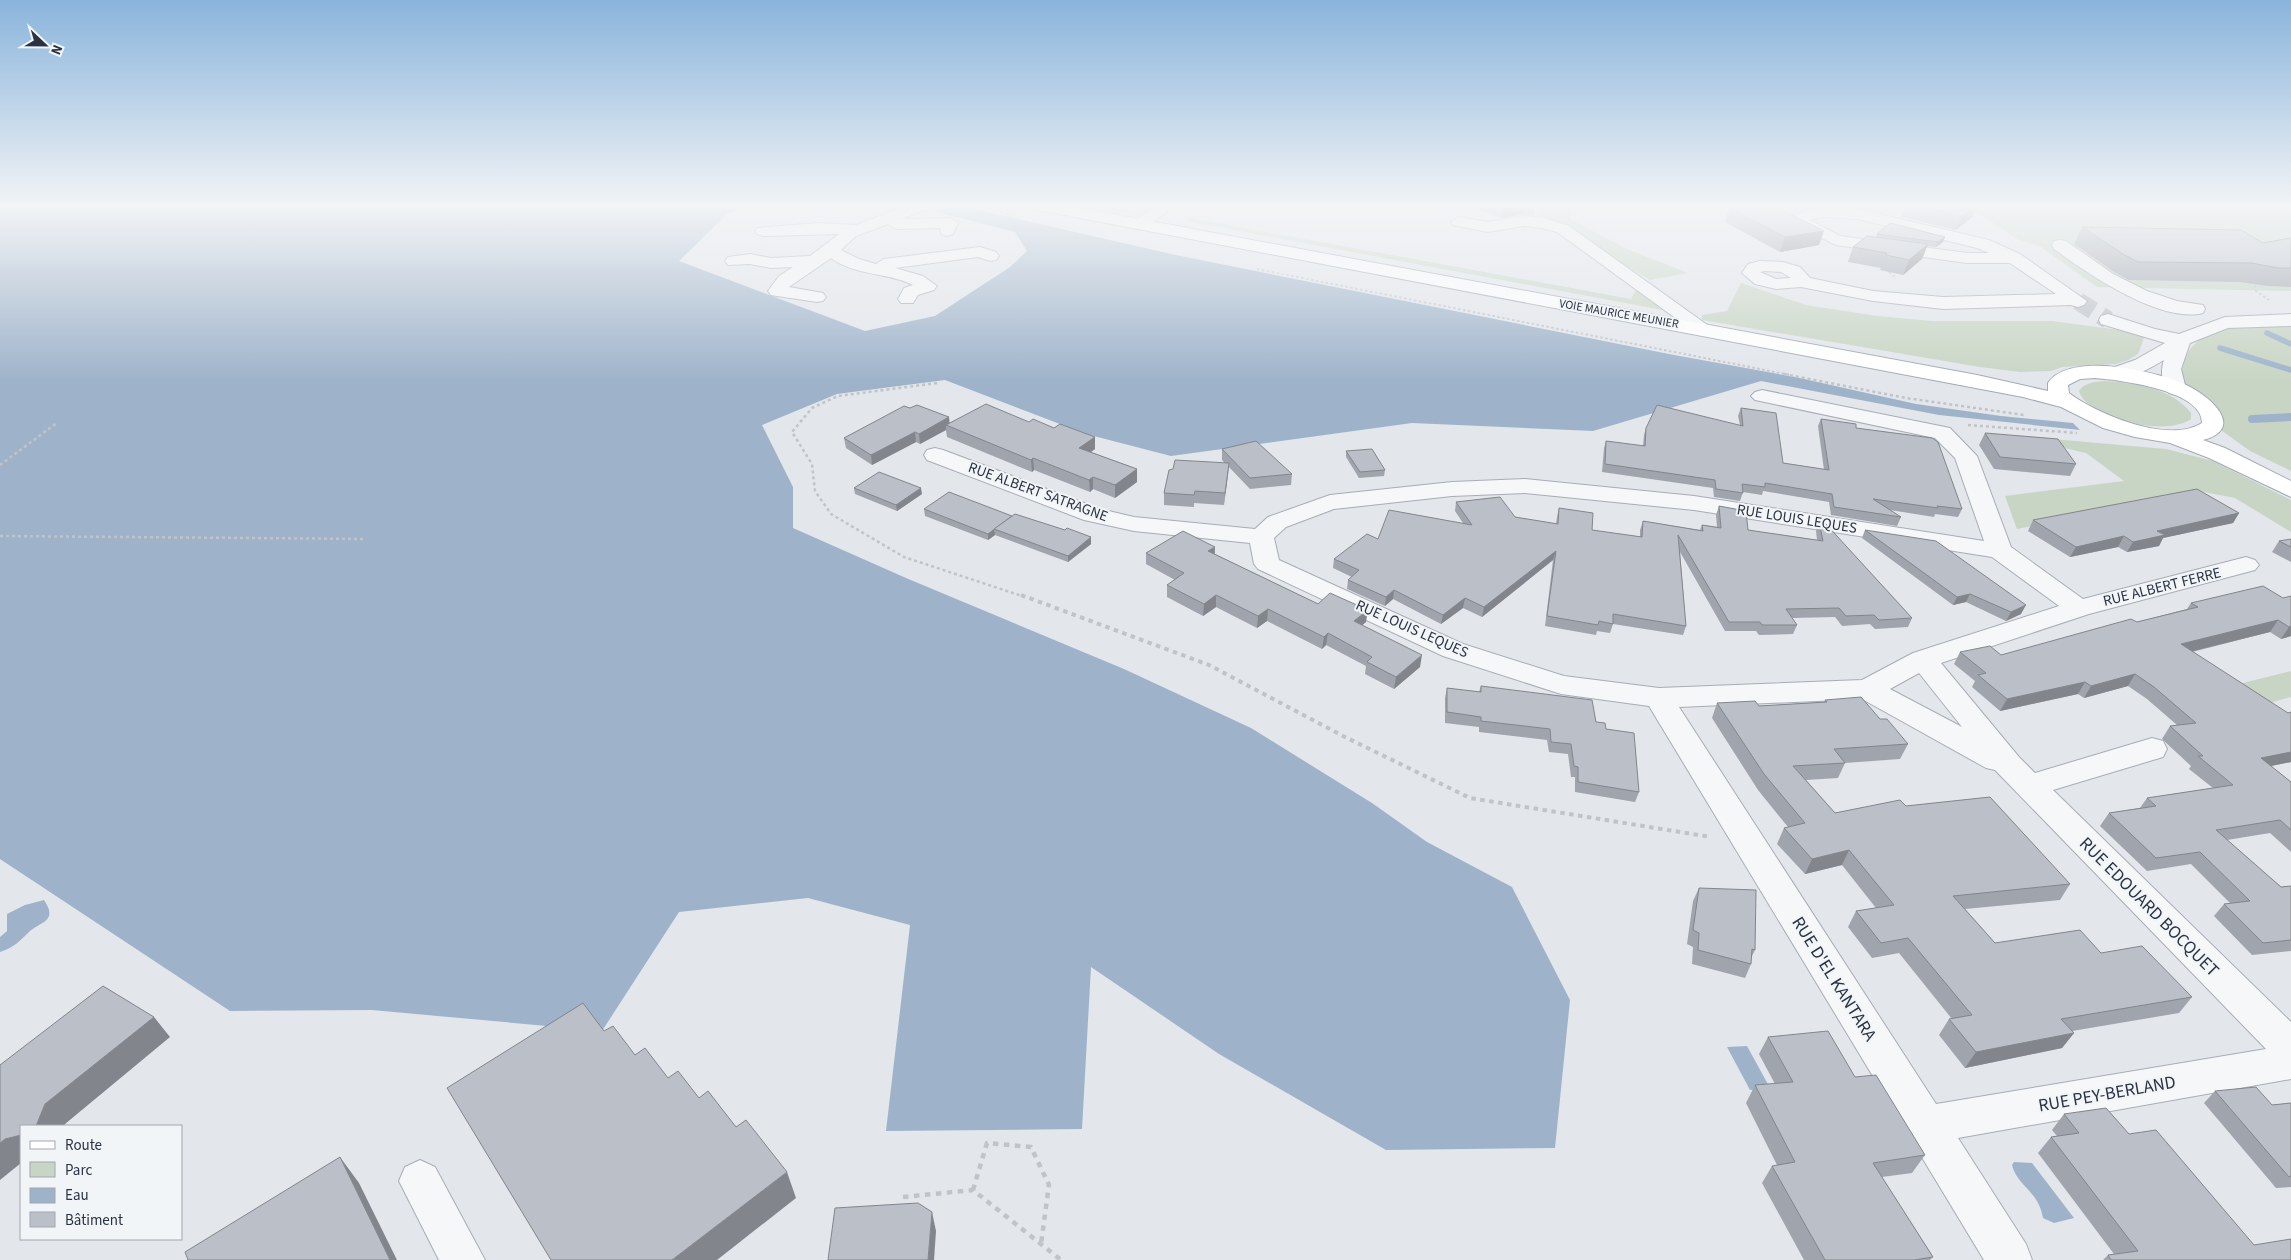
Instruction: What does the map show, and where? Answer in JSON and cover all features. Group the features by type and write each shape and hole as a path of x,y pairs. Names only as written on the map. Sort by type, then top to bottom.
{"main road":[{"name":"VOIE MAURICE MEUNIER","path":"1338,263 1703,329 2026,391 2062,392 2092,418 2130,430 2170,436"},
{"path":"2062,392 2065,377 2078,373 2116,374 2137,377 2176,389 2192,397 2212,414 2214,421 2211,428 2202,432 2170,436"},
{"path":"2211,428 2236,448 2291,476"},
{"path":"2170,436 2217,453 2291,490"}],"street":[{"path":"810,263 785,280 777,291 817,298"},
{"path":"856,263 919,279 928,286 910,292 907,299"},
{"path":"867,267 899,263"},
{"path":"1610,263 1703,329"},
{"path":"1800,281 1874,296 1943,304 2076,300 2021,263"},
{"path":"2083,263 2100,276 2132,292 2180,308 2291,305"},
{"path":"2196,309 2224,323"},
{"path":"2108,320 2151,334 2181,340"},
{"path":"2116,374 2138,368 2181,340 2224,323 2291,320"},
{"path":"2176,389 2171,369 2181,340"},
{"path":"1762,396 1942,433 1966,456 2000,551"},
{"name":"RUE ALBERT SATRAGNE","path":"935,455 1093,516 1134,524 1262,537"},
{"name":"RUE LOUIS LEQUES","path":"1525,486 1694,503 2000,551 2079,608 1923,659 1867,689 1659,698 1561,685 1453,650 1267,564 1262,537 1277,522 1330,502 1452,489 1525,486"},
{"name":"RUE ALBERT FERRE","path":"2079,608 2246,566"},
{"name":"RUE EDOUARD BOCQUET","path":"1923,659 2018,775 2291,1048"},
{"name":"RUE EDOUARD BOCQUET","path":"1867,689 2018,775"},
{"name":"RUE D'EL KANTARA","path":"1659,698 2010,1260"},
{"path":"2018,775 2152,749"},
{"name":"RUE PEY-BERLAND","path":"1924,1125 2291,1062"},
{"path":"420,1181 463,1260"}],"path":[{"path":"1256,269 1906,398 2027,415"},
{"path":"937,383 838,396 812,408 792,432 812,464 815,491 831,514 904,557 1038,601 1209,666 1344,736 1470,798 1751,844"},
{"path":"0,465 58,422"},
{"path":"1920,427 1940,422 2067,434 2083,432"},
{"path":"0,536 366,538"},
{"path":"973,1190 988,1143 1031,1147 1049,1185 1041,1244"},
{"path":"903,1197 973,1190 1061,1260"}],"green space":[{"path":"1410,263 1434,263 1631,299 1637,288 1668,311"},
{"path":"1621,263 1662,263 1688,273 1650,280"},
{"path":"2063,263 2291,263 2291,291 2097,287"},
{"path":"1741,283 1806,305 1877,316 1932,321 2052,321 2120,330 2137,334 2144,338 2138,354 2116,364 2062,367 2051,371 2020,372 1980,367 1702,320 1702,315 1727,311"},
{"path":"2264,324 2291,325 2291,471 2250,451 2221,430 2220,415 2182,385 2183,367 2188,353 2196,343 2206,336 2219,331"},
{"path":"2106,381 2141,385 2163,392 2183,405 2191,413 2191,419 2180,424 2147,426 2129,423 2112,417 2097,410 2085,401 2079,391 2087,384"},
{"path":"2008,435 2166,449 2213,461 2291,500 2291,532 2235,498 2199,491 2017,529 2005,496 2124,481 2086,453"},
{"path":"2291,671 2291,697 2255,707 2227,687"}],"water":[{"path":"0,263 684,263 865,331 935,316 1014,263 1215,263 1669,354 1795,377 1916,404 2001,416 2073,423 2080,430 1939,415 1761,381 1593,431 1412,423 1171,456 1086,434 945,380 837,394 762,425 793,487 793,528 906,578 1124,669 1251,728 1372,803 1427,842 1512,887 1570,1000 1555,1148 1386,1150 1219,1054 1091,967 1082,1129 886,1131 910,925 808,898 679,912 602,1031 372,1010 230,1011 0,859"},
{"path":"44,900 49,913 46,921 13,946 0,952 0,937 7,931 7,914 25,905"},
{"path":"1747,1046 1770,1088 1750,1090 1727,1047"},
{"path":"2014,1162 2032,1163 2074,1218 2054,1223 2043,1218 2037,1201 2018,1178 2012,1165"}],"building":[{"path":"2228,263 2291,263 2291,268 2278,268 2251,263"},
{"path":"986,404 1029,422 1033,419 1054,428 1060,424 1095,437 1079,448 1137,469 1115,485 1093,477 1089,480 1033,458 1031,460 946,425"},
{"path":"917,405 949,417 919,434 915,432 871,455 844,438 904,406 910,408"},
{"path":"1657,405 1743,426 1741,408 1776,413 1783,463 1829,470 1821,419 1856,424 1856,428 1932,438 1938,442 1962,509 1937,506 1938,508 1873,499 1901,517 1834,507 1832,494 1765,483 1765,487 1742,484 1743,493 1716,489 1715,480 1605,464 1606,441 1645,446 1646,428"},
{"path":"1985,433 2058,439 2076,464 2000,457"},
{"path":"1256,441 1292,474 1250,478 1222,449"},
{"path":"1372,449 1385,470 1360,472 1346,451"},
{"path":"1175,460 1229,463 1225,493 1195,491 1194,495 1164,493 1169,470 1173,469"},
{"path":"879,472 921,488 896,505 854,488"},
{"path":"2197,489 2239,513 2157,531 2165,535 2133,542 2124,536 2076,547 2033,520"},
{"path":"949,492 1012,516 988,534 924,509"},
{"path":"1500,497 1515,517 1558,524 1559,508 1593,513 1592,530 1642,537 1643,521 1703,531 1702,525 1721,528 1719,506 1746,511 1748,530 1823,541 1819,522 1825,523 1912,618 1879,620 1874,615 1846,616 1839,608 1786,609 1797,625 1762,625 1760,622 1729,622 1678,535 1686,626 1613,614 1613,624 1599,621 1598,625 1547,616 1556,551 1484,607 1465,598 1443,615 1394,590 1386,597 1348,580 1359,570 1334,559 1367,534 1378,539 1389,510 1472,525 1456,502"},
{"path":"1015,514 1065,530 1067,528 1091,537 1068,556 994,529"},
{"path":"1865,530 1936,541 2026,605 2011,612 1970,594 1957,597"},
{"path":"1183,531 1215,547 1208,551 1318,604 1330,593 1368,610 1354,621 1422,655 1396,677 1367,662 1372,657 1328,633 1324,637 1268,609 1258,616 1216,595 1204,604 1167,585 1184,573 1146,553"},
{"path":"2291,539 2291,547 2279,541"},
{"path":"2263,586 2283,598 2291,596 2291,626 2289,627 2278,620 2181,644 2288,713 2291,712 2291,752 2261,758 2291,782 2291,830 2280,820 2216,830 2281,887 2291,886 2291,940 2263,943 2224,904 2250,901 2200,852 2156,858 2109,813 2156,806 2147,798 2233,785 2198,756 2203,756 2170,726 2196,723 2154,687 2135,674 2091,686 2085,682 2007,699 1978,675 1986,673 1960,652 1990,646 2001,655 2131,619 2137,622 2198,607 2191,603"},
{"path":"1481,686 1592,700 1596,722 1605,723 1606,729 1634,733 1639,792 1578,782 1578,767 1574,766 1571,744 1551,742 1550,729 1481,721 1481,717 1447,712 1447,688 1481,692"},
{"path":"1861,697 1880,719 1887,719 1908,744 1834,749 1845,763 1793,766 1835,813 1900,800 1906,806 1990,797 2070,884 1953,896 1995,943 2080,930 2101,953 2142,946 2192,997 2061,1019 2074,1033 1976,1052 1949,1019 1972,1015 1908,938 1881,943 1856,911 1894,905 1849,850 1812,859 1784,828 1805,823 1764,774 1717,703 1755,701 1759,706 1827,702 1825,700"},
{"path":"1699,888 1756,890 1755,950 1752,949 1751,964 1698,950 1699,933 1693,930"},
{"path":"103,986 154,1017 45,1104 36,1125 20,1125 20,1135 5,1139 0,1143 0,1065"},
{"path":"583,1003 604,1031 613,1026 635,1055 645,1048 668,1078 678,1071 699,1098 708,1091 736,1127 746,1120 787,1172 672,1260 551,1260 447,1088"},
{"path":"1828,1031 1855,1077 1876,1075 1925,1155 1873,1163 1933,1257 1914,1260 1825,1260 1772,1166 1795,1162 1755,1085 1793,1082 1768,1037"},
{"path":"2256,1087 2272,1105 2291,1103 2291,1176 2289,1177 2215,1091"},
{"path":"2106,1108 2129,1134 2156,1130 2254,1245 2291,1239 2291,1260 2111,1260 2108,1255 2138,1251 2051,1137 2079,1133 2064,1114"},
{"path":"340,1157 390,1260 188,1260 185,1252"},
{"path":"918,1203 932,1212 928,1260 828,1260 835,1208"}],"waterway":[{"path":"2267,333 2291,344"},
{"path":"2220,348 2291,370"},
{"path":"2252,419 2291,417"}],"tunnel":[{"path":"2078,301 2108,320"}]}
